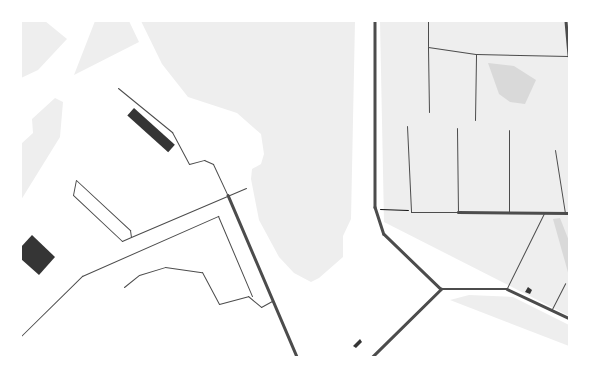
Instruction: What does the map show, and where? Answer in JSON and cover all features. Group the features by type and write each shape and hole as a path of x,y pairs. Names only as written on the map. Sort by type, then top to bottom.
{"street":[{"path":"375,21 375,207 384,234 441,289 507,289 569,318"},
{"path":"566,21 568,56"},
{"path":"228,195 297,357"},
{"path":"458,212 567,213"},
{"path":"372,357 441,289"}],"lane":[{"path":"428,21 429,112"},
{"path":"428,47 478,54 568,56 569,65"},
{"path":"475,120 478,54"},
{"path":"118,88 172,132 190,164 204,160 213,164 228,195"},
{"path":"408,126 409,210 458,212 457,128"},
{"path":"509,130 509,213"},
{"path":"555,150 567,213"},
{"path":"131,237 130,230 76,180 73,194 122,241 246,188"},
{"path":"507,289 544,213"},
{"path":"21,336 82,276 218,216 252,296 261,306 273,301"},
{"path":"124,286 138,275 165,268 202,272 219,304 252,296"},
{"path":"551,310 565,282"}],"path":[{"path":"375,207 409,210"}],"shaded area":[{"path":"21,21 45,21 67,39 38,70 21,78"},
{"path":"95,21 129,21 139,42 74,75"},
{"path":"141,21 355,21 351,219 343,236 343,257 319,278 311,282 294,273 279,257 259,220 251,179 252,169 261,164 264,154 261,134 237,113 188,97 162,64"},
{"path":"380,21 569,21 569,316 384,222"},
{"path":"488,63 514,66 536,80 525,104 510,102 499,94"},
{"path":"55,98 63,102 60,137 21,200 21,144 33,133 32,119"},
{"path":"560,218 569,241 569,276 553,219"},
{"path":"469,295 513,297 569,325 569,346 450,300"}],"building":[{"path":"134,108 175,145 168,152 127,115"},
{"path":"32,235 55,257 39,275 21,259 21,247"},
{"path":"528,287 532,290 530,294 525,292"},
{"path":"360,339 362,342 356,348 353,346"}]}
